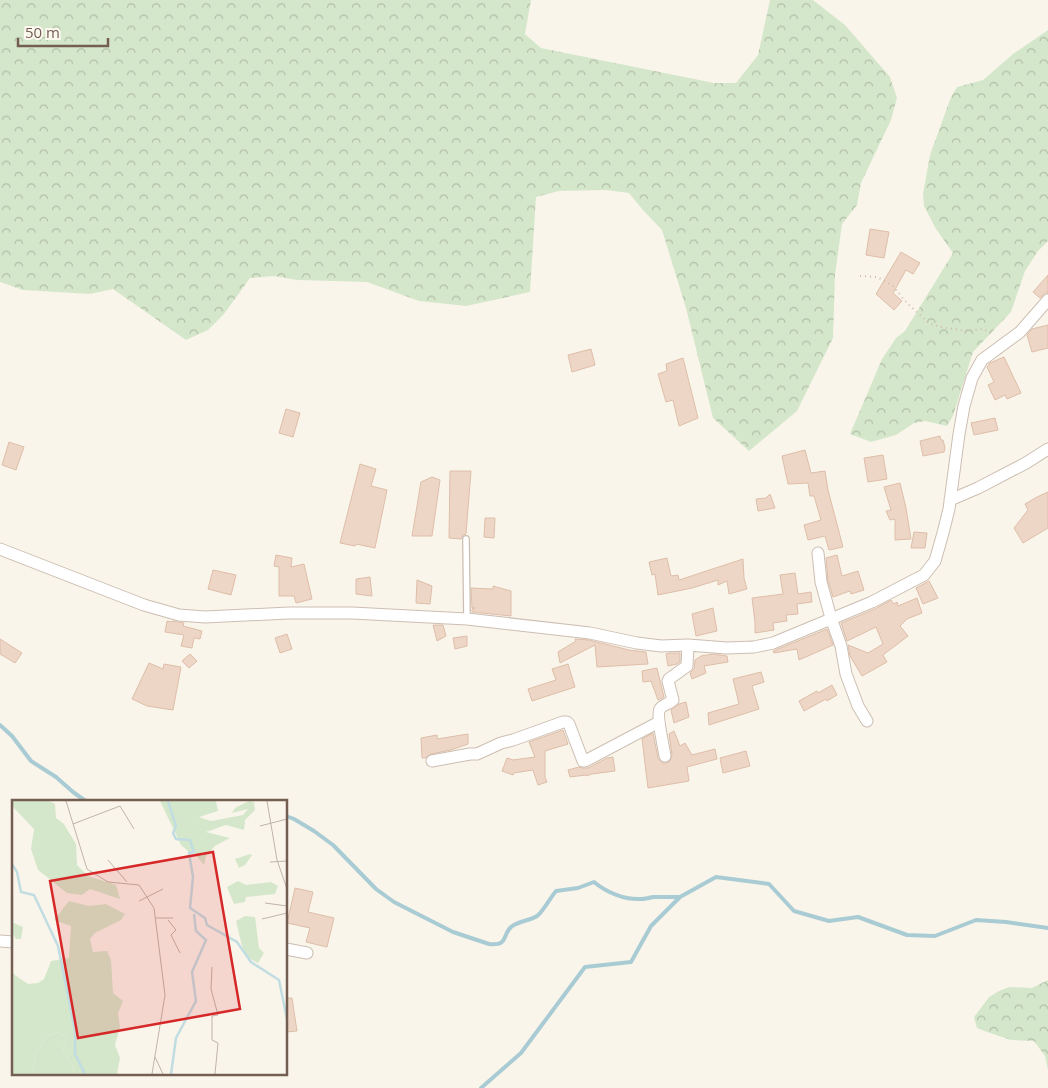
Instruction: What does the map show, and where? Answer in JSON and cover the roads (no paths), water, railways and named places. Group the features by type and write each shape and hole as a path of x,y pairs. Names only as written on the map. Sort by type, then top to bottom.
{"street":[{"path":"0,549 144,604 180,614 205,618 289,613 352,613 467,619 590,634 662,646 688,645 736,648 773,644 872,602 924,575 935,561 943,533 950,500 964,406 972,378 982,360 1020,332 1048,300"},
{"path":"950,500 978,488 1026,463 1048,449"},
{"path":"818,553 821,582 841,646 846,674 858,706 867,722"},
{"path":"665,756 658,714 660,709 673,700 668,684 669,679 687,666 688,645"},
{"path":"432,761 476,754 501,743 567,722 585,762 659,722"},
{"path":"288,949 307,953"}],"lane":[{"path":"466,539 467,619"}],"waterway":[{"path":"0,725 12,736 31,761 56,777 84,800"},
{"path":"288,817 314,831 333,845 376,889 394,902 453,932 489,944 502,942 511,927 537,916 556,891 578,888 594,882 622,897 635,899 680,897"},
{"path":"481,1088 521,1053 585,967 631,962 651,926 680,897 716,877 769,884 794,911 829,921 858,917 907,935 935,936 976,920 1048,928"}]}
